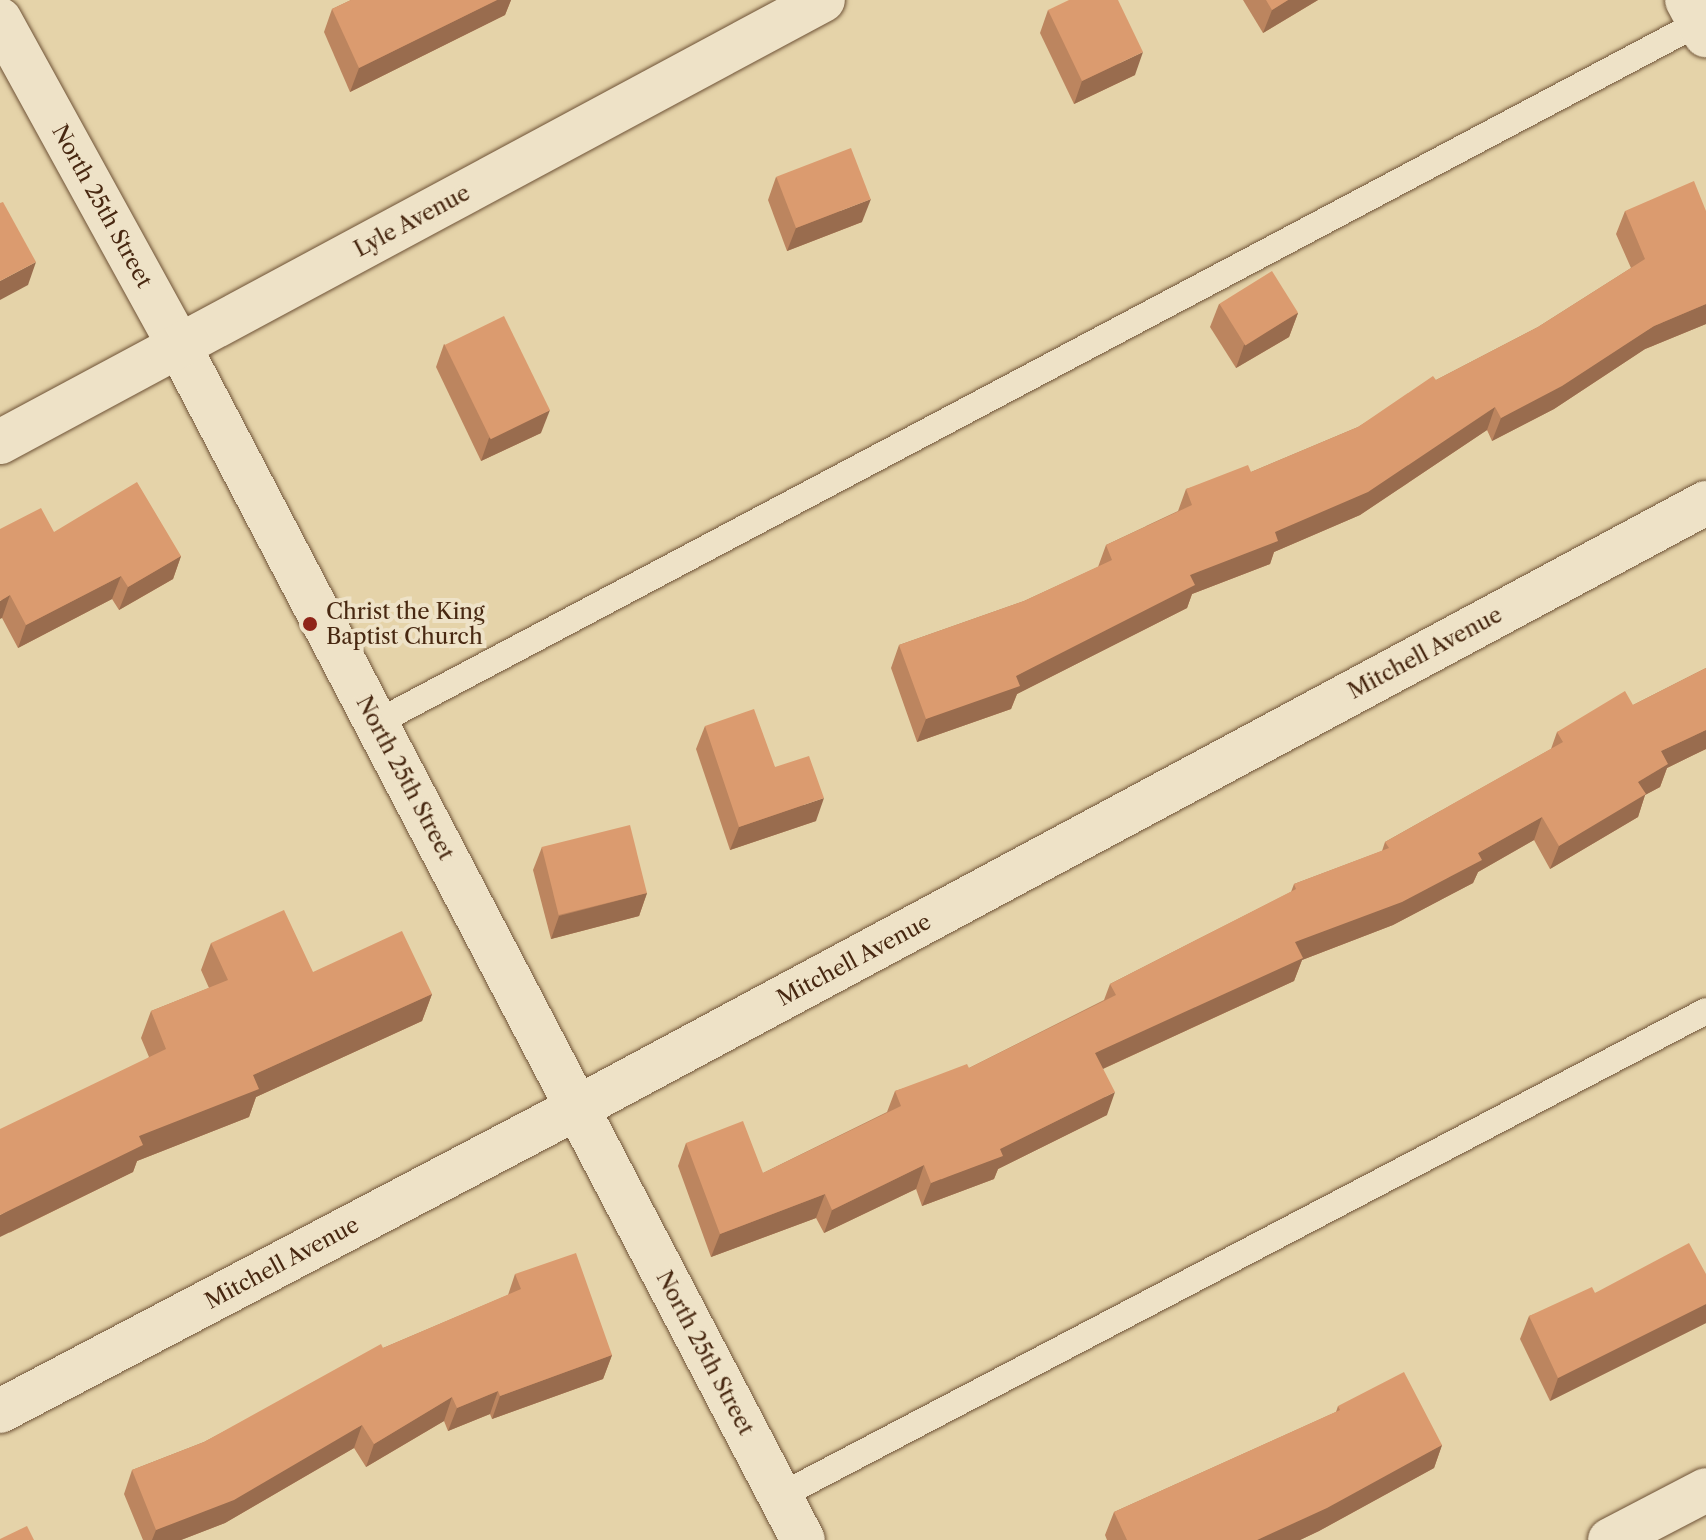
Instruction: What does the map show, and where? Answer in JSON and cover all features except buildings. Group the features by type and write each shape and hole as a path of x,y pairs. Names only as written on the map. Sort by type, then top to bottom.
{"street":[{"name":"Lyle Avenue","path":"0,442 823,0"},
{"name":"North 25th Street","path":"0,20 179,346 803,1540"},
{"name":"Mitchell Avenue","path":"0,1411 577,1108 1706,503"},
{"path":"1610,1540 1706,1490"}],"lane":[{"path":"376,723 1700,19"},
{"path":"780,1496 1706,1011"}],"place":[{"name":"Christ the King Baptist Church","path":"310,624"}]}
